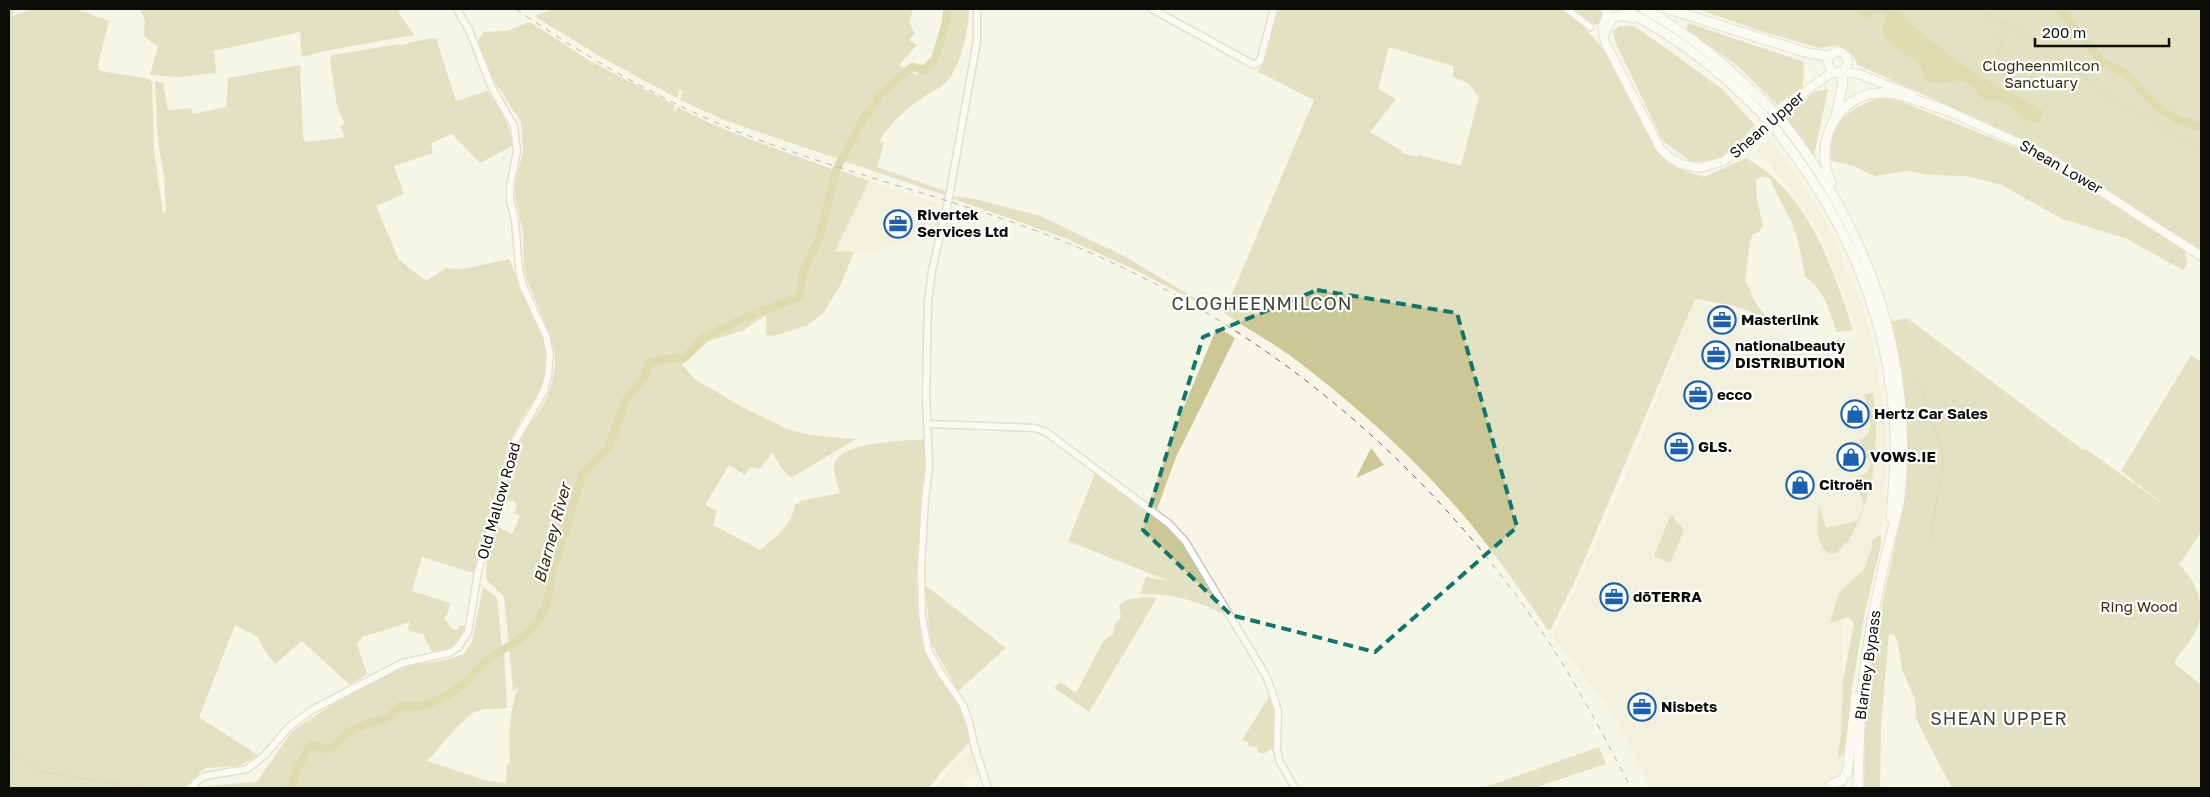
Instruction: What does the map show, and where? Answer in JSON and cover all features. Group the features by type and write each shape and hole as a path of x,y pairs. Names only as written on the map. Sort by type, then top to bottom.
{"highway":[{"path":"1605,31 1608,14 1606,9"},
{"name":"Blarney Bypass","path":"1623,9 1654,26 1704,59 1764,116 1804,166 1837,220 1854,256 1885,350 1894,413 1895,452 1889,542"},
{"name":"Blarney Bypass","path":"1644,9 1676,28 1723,63 1783,122 1825,180 1856,237 1874,283 1889,333 1893,349 1900,409 1902,454 1900,500 1889,542 1870,635 1859,732 1858,788"},
{"path":"1668,9 1828,61"},
{"path":"1605,31 1612,18 1620,15 1626,15 1654,26"},
{"path":"1840,72 1843,82 1836,116 1826,134 1825,166 1856,237"},
{"path":"1836,116 1854,101 1870,94 1886,92 1902,95 1946,110"},
{"path":"1831,785 1842,780 1847,773 1858,684 1865,674"}],"main road":[{"name":"Shean Upper","path":"1605,31 1610,48 1656,142 1669,157 1687,166 1708,167 1724,161 1811,87 1828,75 1840,72"},
{"path":"1834,52 1843,53 1847,57 1848,64 1840,72 1832,71 1828,61 1834,52"},
{"name":"Shean Upper","path":"1811,87 1828,61"},
{"name":"Shean Lower","path":"1848,64 1884,83"},
{"name":"Shean Lower","path":"1840,72 1859,74 1884,83 2044,154 2201,256"}],"street":[{"name":"Old Mallow Road","path":"192,788 197,781 205,776 248,769 265,756 289,727 312,710 402,663 449,653 458,647 468,632 478,572 515,441 544,391 550,355 546,336 523,286 519,270 515,220 510,200 510,186 517,151 514,126 492,88 470,32 457,9"},
{"path":"977,9 977,41 949,197 932,270 928,302 926,394 929,424 929,466 921,568 924,635 928,650 963,705 988,788"},
{"path":"1152,9 1256,65 1260,61 1274,9"},
{"path":"1567,9 1590,27"},
{"path":"929,424 1036,428 1046,432 1168,523 1185,541 1265,674 1278,711 1277,751 1280,762 1294,788"}],"highlighted area":[{"path":"1317,290 1457,313 1517,527 1375,652 1231,615 1143,530 1203,337"}],"shaded area":[{"path":"1850,9 1896,9 1918,30 1955,59 1994,84 2033,104 2044,112 2039,122 2023,118 2007,104 1983,98 1977,93 1977,90 1964,82 1934,83 1927,81 1917,62 1888,42 1883,29 1887,14 1881,11 1876,14 1874,11 1870,19"},
{"path":"1769,140 1786,160 1817,206 1831,231 1864,310 1872,338 1887,429 1885,511 1877,547 1864,579 1841,588 1846,788 1651,788 1607,705 1553,637 1627,475 1695,300 1758,320 1803,345 1859,339 1841,286 1820,235 1791,189 1756,152"},
{"path":"869,181 944,205 936,236 863,253 835,251"},
{"path":"972,749 979,775 962,781 964,788 935,788 957,761"}],"green space":[{"path":"9,9 14,9 13,16 32,9 77,9 109,21 98,65 100,71 150,79 152,83 154,150 163,214 166,211 164,176 158,141 155,81 163,83 168,110 191,108 193,114 226,107 228,78 300,65 303,138 306,142 342,138 344,136 340,126 345,124 337,106 330,61 332,55 399,44 401,46 411,42 436,38 456,101 487,91 504,116 511,138 512,146 480,163 452,134 431,143 433,153 394,166 404,194 376,206 399,260 426,281 446,268 464,269 509,259 544,344 546,364 544,379 508,446 474,573 422,557 412,591 450,603 448,613 444,618 453,630 458,629 460,625 466,626 463,632 457,642 449,648 438,652 432,652 423,634 409,631 410,622 362,637 357,645 367,674 350,685 302,641 275,664 263,648 258,637 235,625 199,717 259,756 238,766 207,768 201,771 185,788 9,788"},
{"path":"140,9 403,9 398,12 414,35 324,51 302,57 300,32 214,51 216,73 180,77 150,75 158,46 144,37 145,20"},
{"path":"554,9 913,9 909,23 915,33 909,40 917,45 899,65 916,75 924,63 928,65 940,38 944,9 969,9 964,46 947,82 920,99 900,116 888,128 880,141 884,143 877,167 948,192 947,196 724,120 680,100 683,90 679,90 677,98 601,57 534,16"},
{"path":"1279,9 1561,9 1584,27 1608,55 1655,147 1668,162 1680,169 1704,177 1746,158 1768,173 1786,191 1802,211 1827,257 1853,330 1837,332 1822,295 1812,282 1805,277 1797,239 1789,217 1770,178 1762,176 1756,180 1757,199 1763,226 1759,232 1753,234 1750,241 1745,281 1752,296 1767,318 1731,305 1695,299 1576,579 1551,629 1548,630 1474,528 1410,458 1313,373 1288,354 1224,313 1314,100 1257,71 1262,65","holes":["1389,47 1453,66 1453,77 1468,83 1479,97 1461,166 1419,155 1418,157 1402,153 1402,151 1370,132 1396,99 1378,89"]},
{"path":"1574,9 1601,9 1604,11 1604,18 1601,23 1595,25"},
{"name":"Clogheenmilcon Sanctuary","path":"1697,9 2201,9 2201,250 2192,247 2049,151 1858,65 1852,54 1837,45 1819,48 1764,32"},
{"path":"530,22 590,61 675,105 674,112 678,107 735,134 834,170 817,237 802,268 798,296 708,333 701,338 685,357 662,358 646,363 645,374 624,399 606,450 589,469 607,453 628,401 648,376 648,365 665,360 686,359 703,340 801,298 806,271 820,242 839,170 869,181 835,251 854,252 841,284 824,312 808,325 774,336 766,335 766,315 744,330 709,341 682,365 696,380 742,407 787,429 810,435 856,439 791,478 783,470 772,453 760,469 750,467 745,475 729,465 705,505 717,511 713,525 760,550 777,536 786,525 795,505 804,500 840,493 834,465 841,455 863,446 877,443 927,439 917,558 917,606 920,629 931,658 964,716 969,730 970,742 943,770 929,788 206,788 207,786 257,782 291,732 339,700 406,666 446,660 464,654 472,642 483,587 497,598 502,648 497,651 497,655 504,652 507,708 483,710 470,715 428,761 488,781 506,783 507,764 510,763 511,715 519,687 513,691 509,647 534,625 549,594 534,621 509,645 504,597 486,579 487,556 496,526 512,534 520,516 514,513 517,505 514,501 508,501 504,506 500,505 520,440 545,402 551,387 555,368 555,352 524,268 523,232 515,197 515,184 523,152 521,122 493,79 478,40 484,32 507,31"},
{"path":"1688,23 1804,62 1803,87 1777,105 1739,67 1687,30"},
{"path":"1620,26 1634,26 1722,89 1755,125 1724,158 1692,163 1662,140 1615,41 1613,31"},
{"path":"1828,89 1814,156 1786,117 1814,92"},
{"path":"1879,98 1898,100 2051,162 2185,251 2187,264 2183,270 2125,238 2062,219 2002,185 1967,176 1931,175 1908,171 1875,176 1851,165 1831,161 1830,139 1834,129 1850,112"},
{"path":"951,196 975,199 1040,216 1124,256 1198,300 1197,302 1135,270 1065,238 951,198"},
{"name":"Ring Wood","path":"1907,318 2083,450 2086,449 2168,508 2121,471 2191,355 2201,362 2201,532 2179,565 2185,570 2194,584 2201,609 2198,626 2193,636 2174,663 2201,685 2201,788 1952,788 1916,718 1915,699 1902,670 1898,643 1894,635 1889,634 1881,725 1880,788 1864,788 1865,731 1869,683 1876,635 1898,529 1903,487 1889,322"},
{"path":"1217,327 1235,338 1176,457 1157,509 1149,501 1176,426"},
{"path":"1873,393 1876,432 1873,471 1869,489 1864,508 1847,543 1838,552 1831,554 1821,545 1819,538 1819,504 1826,528 1857,521 1864,506 1855,477 1866,474 1871,464 1859,440 1869,432 1870,426 1864,394"},
{"path":"1371,448 1384,465 1356,478"},
{"path":"1095,474 1149,512 1168,529 1170,527 1180,538 1225,610 1222,613 1182,598 1140,594 1146,577 1169,581 1068,541"},
{"path":"1671,514 1684,530 1670,563 1654,556"},
{"path":"1881,534 1881,544 1865,612 1850,699 1848,746 1839,759 1843,680 1854,623 1848,617 1830,623 1839,592 1864,570 1872,548 1872,541"},
{"path":"925,585 1006,648 958,691 931,643"},
{"path":"1157,598 1089,712 1054,688 1060,682 1076,693 1104,640 1113,634 1115,624 1121,617 1119,606 1129,599"},
{"path":"1270,695 1274,715 1273,749 1261,753 1258,752 1257,747 1249,746 1248,742 1242,740"},
{"path":"1599,747 1606,764 1534,788 1483,788"}],"waterway":[{"name":"Blarney River","path":"291,788 297,770 310,745 326,749 335,746 346,733 369,723 387,719 401,705 409,707 418,706 446,696 468,680 487,660 520,639 531,629 542,613 546,603 550,580 582,475 607,450 626,400 646,375 647,364 665,359 685,358 702,338 742,319 799,297 804,270 819,239 836,170 863,119 876,103 879,95 912,67 924,70 935,59 946,22 947,9"},
{"path":"1974,9 2013,27 2072,68 2112,99 2201,149"},
{"name":"Blarney River","path":"2060,9 2103,63 2124,72 2162,111 2179,120 2201,127"},
{"path":"1978,73 1991,62 1997,60 2003,41 1998,33 2004,23"},
{"path":"1916,376 1942,447 1943,466 1930,541"},
{"path":"9,751 42,772 146,788"}],"railway":[{"path":"516,9 620,75 703,117 804,156 1026,227 1105,260 1182,298 1254,343 1323,394 1387,450 1447,511 1502,577 1552,647 1603,734 1631,788"}],"place":[{"name":"Rivertek Services Ltd","path":"898,224"},
{"name":"Masterlink","path":"1722,320"},
{"name":"nationalbeauty DISTRIBUTION","path":"1716,355"},
{"name":"ecco","path":"1698,395"},
{"name":"Hertz Car Sales","path":"1855,414"},
{"name":"GLS.","path":"1679,447"},
{"name":"VOWS.IE","path":"1851,457"},
{"name":"Citroën","path":"1800,485"},
{"name":"dōTERRA","path":"1614,597"},
{"name":"Nisbets","path":"1642,707"}],"district":[{"name":"CLOGHEENMILCON","path":"1262,304"},
{"name":"SHEAN UPPER","path":"1999,719"}]}
